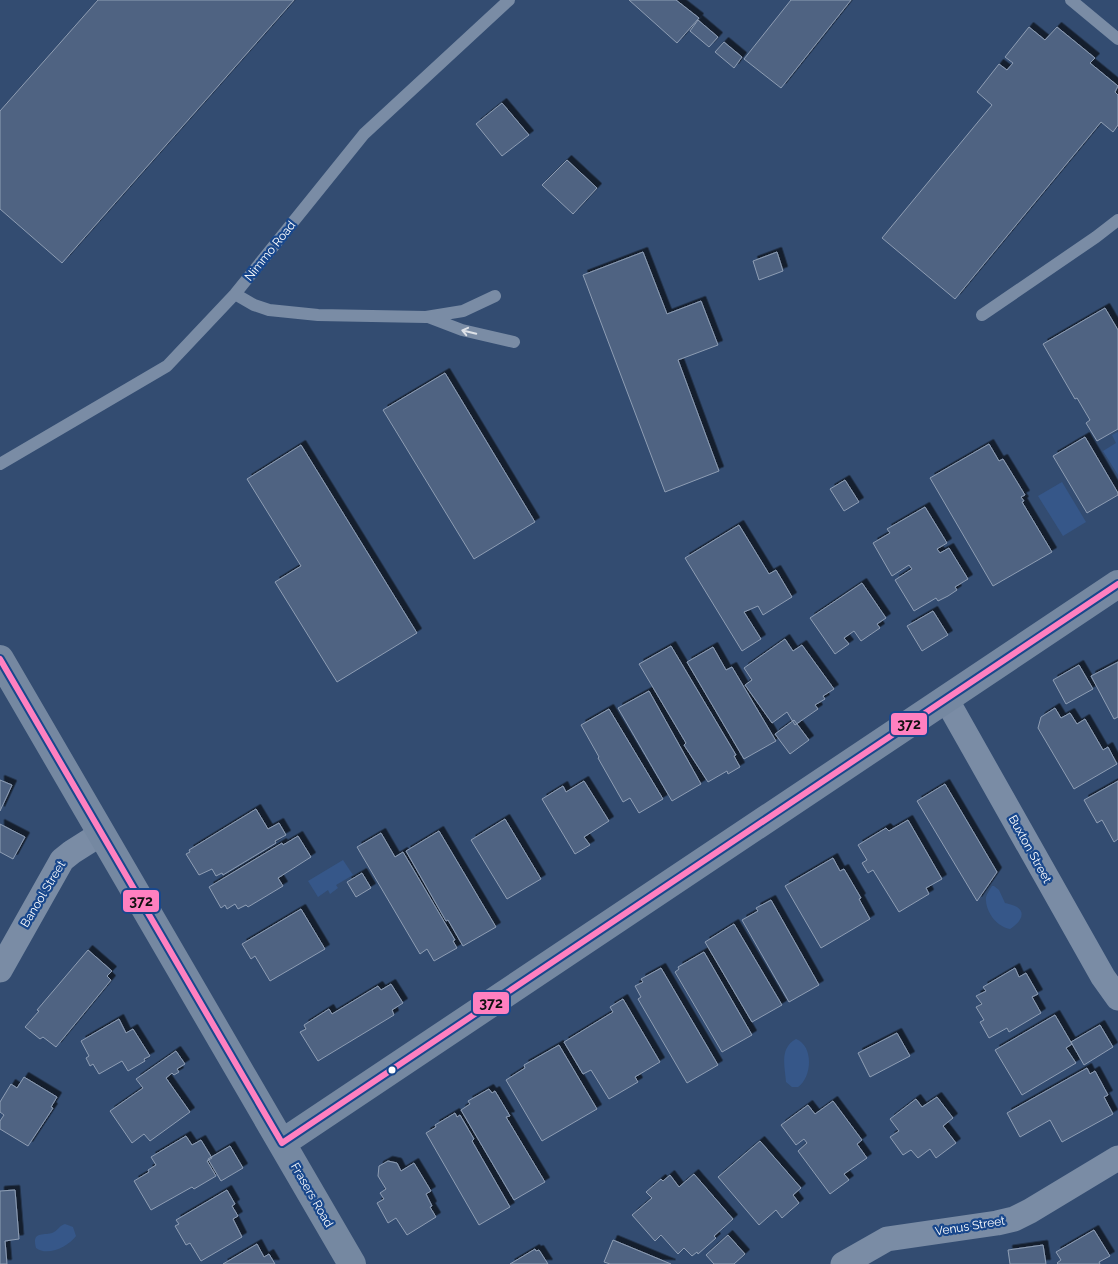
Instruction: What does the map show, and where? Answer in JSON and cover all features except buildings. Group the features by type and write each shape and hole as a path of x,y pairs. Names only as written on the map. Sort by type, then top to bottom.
{"street":[{"path":"282,1143 1118,584"},
{"name":"Frasers Road","path":"0,659 352,1264"},
{"name":"Buxton Street","path":"946,699 1098,969 1118,998"},
{"name":"Banool Street","path":"0,970 62,860 102,833"},
{"name":"Venus Street","path":"843,1264 888,1239 1014,1219 1118,1158"}],"lane":[{"name":"Nimmo Road","path":"0,464 167,366 236,294 364,134 509,0"},
{"path":"1071,0 1118,39"},
{"path":"982,315 1118,220"},
{"path":"236,294 254,305 269,310 318,315 426,317 463,311 495,296"},
{"path":"426,317 462,330 514,342"}],"water":[{"path":"1118,432 1118,475 1103,451 1116,443 1112,435"},
{"path":"1062,482 1086,522 1063,536 1038,496"},
{"path":"343,860 353,875 336,885 338,888 330,894 328,890 318,897 308,881"},
{"path":"992,886 999,890 1005,903 1017,907 1022,913 1016,925 1010,929 997,923 988,911 986,897"},
{"path":"796,1039 806,1048 809,1062 803,1082 798,1087 792,1087 786,1082 784,1058 787,1047"},
{"path":"65,1224 73,1227 76,1236 73,1240 63,1247 52,1251 36,1248 37,1236 54,1232"}],"transit line":[{"name":"372","path":"282,1143 1118,584"},
{"name":"372","path":"0,659 282,1143"}]}
